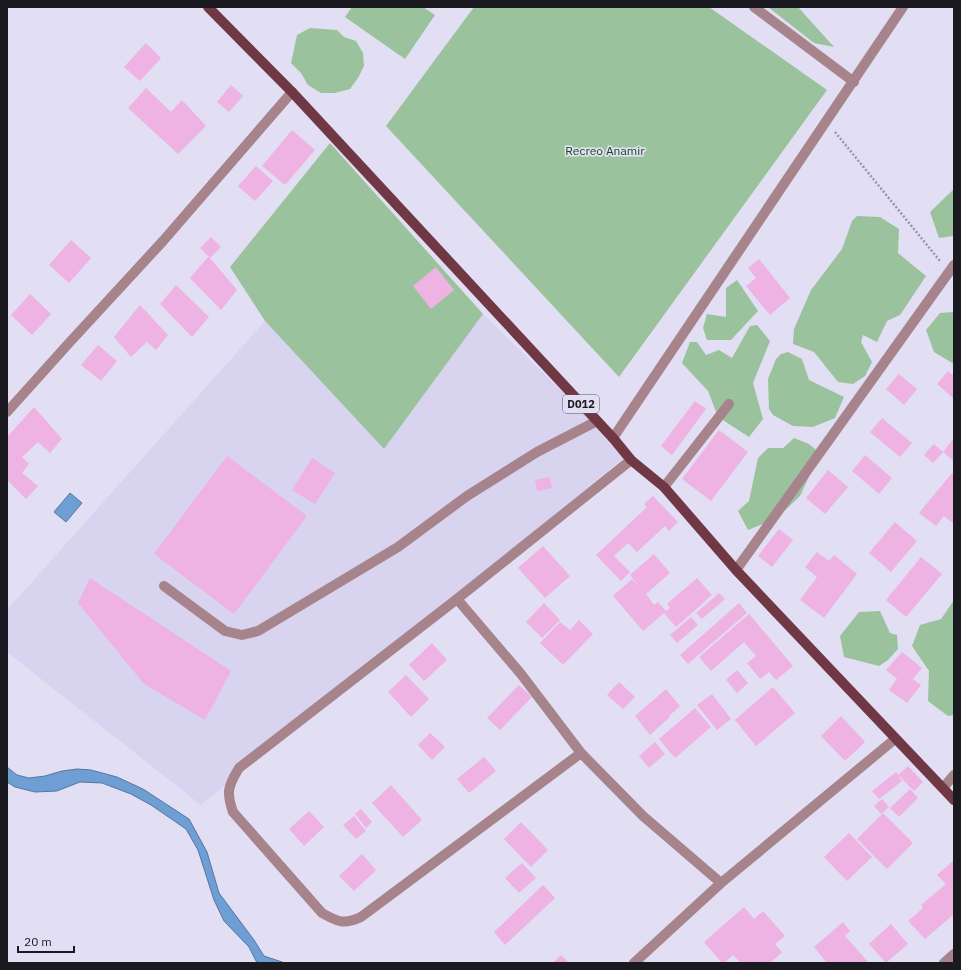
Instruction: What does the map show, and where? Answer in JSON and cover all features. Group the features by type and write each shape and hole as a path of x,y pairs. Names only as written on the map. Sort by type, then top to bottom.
{"main road":[{"name":"D012","path":"208,7 292,92 613,438 631,460 664,487 736,570 954,800"}],"street":[{"path":"754,7 854,82"},
{"path":"613,438 904,7"},
{"path":"7,412 163,241 292,92"},
{"path":"736,570 952,268"},
{"path":"664,487 729,404"},
{"path":"164,586 225,631 242,635 258,631 398,547 467,496 537,452 597,421"},
{"path":"581,753 361,918 351,922 337,922 322,913 233,812 228,798 230,782 239,768 457,599 631,460"},
{"path":"457,599 521,674 581,753 643,816 721,883"},
{"path":"634,963 721,883 896,739"},
{"path":"943,788 954,775"},
{"path":"944,963 954,954"}],"path":[{"path":"827,122 952,268"}],"shaded area":[{"path":"483,314 627,455 201,805 7,652 7,610 265,321 384,449"}],"green space":[{"path":"352,7 423,7 435,15 405,59 345,17"},
{"name":"Recreo Anamir","path":"474,7 709,7 827,90 619,377 386,126"},
{"path":"768,7 798,7 834,47 814,43"},
{"path":"310,28 337,30 344,37 356,41 363,53 364,66 350,89 335,93 321,93 308,85 301,73 291,63 297,35"},
{"path":"330,143 483,314 384,449 265,321 230,267"},
{"path":"954,189 954,236 939,238 930,212"},
{"path":"857,216 880,217 899,229 898,253 926,276 900,315 887,321 877,342 863,335 861,342 872,362 865,376 853,384 838,382 814,352 793,344 794,329 811,290 842,249 852,221"},
{"path":"737,280 758,311 731,340 707,340 703,328 707,314 726,317 726,288"},
{"path":"954,312 954,364 934,352 926,330 940,313"},
{"path":"757,325 770,341 753,383 763,419 749,437 718,417 708,391 682,363 690,342 697,342 706,355 719,350 732,358 750,326"},
{"path":"788,352 802,359 809,380 844,397 835,418 813,427 793,426 773,415 769,409 768,379 776,359 781,354"},
{"path":"794,438 809,444 820,453 800,496 777,518 748,530 738,511 749,501 758,458 768,448 783,448"},
{"path":"954,600 954,715 948,716 928,701 929,671 912,646 920,625 941,619"},
{"path":"880,611 890,633 897,635 898,649 888,660 879,666 844,657 840,636 859,612"}],"water":[{"path":"70,493 82,503 66,522 54,512"},
{"path":"7,767 17,775 29,778 77,769 91,770 117,777 143,789 189,819 207,852 219,893 264,956 285,963 259,963 256,961 249,947 224,921 214,900 198,850 186,829 151,805 131,794 102,783 80,782 57,791 35,792 15,787 7,782"}],"building":[{"path":"146,43 161,58 140,81 124,67"},
{"path":"231,85 243,96 229,112 217,102"},
{"path":"146,88 171,112 182,100 206,126 178,154 128,108"},
{"path":"292,130 315,150 285,185 262,166"},
{"path":"256,166 273,181 255,201 238,186"},
{"path":"211,237 221,247 210,258 200,248"},
{"path":"71,240 91,258 69,283 49,265"},
{"path":"208,257 237,290 221,310 190,278"},
{"path":"759,259 790,298 770,315 746,286 756,278 748,268"},
{"path":"436,267 454,290 431,309 413,286"},
{"path":"176,285 209,317 192,337 160,304"},
{"path":"30,294 51,314 32,335 11,315"},
{"path":"140,305 168,335 156,350 147,342 131,357 114,337"},
{"path":"98,345 117,361 101,381 81,365"},
{"path":"948,371 954,376 954,399 937,384"},
{"path":"899,374 917,389 904,405 886,389"},
{"path":"695,401 706,409 672,455 661,446"},
{"path":"34,407 62,439 50,453 38,442 22,457 29,464 22,473 38,486 26,499 7,480 7,437"},
{"path":"882,418 912,443 900,457 870,432"},
{"path":"719,430 748,452 711,501 682,479"},
{"path":"954,438 954,461 943,452"},
{"path":"934,444 943,452 933,463 924,455"},
{"path":"865,455 892,478 879,494 852,471"},
{"path":"227,456 307,516 234,614 154,554"},
{"path":"312,458 335,473 315,504 292,490"},
{"path":"828,470 848,487 825,514 806,498"},
{"path":"952,473 954,475 954,524 944,516 936,526 919,513"},
{"path":"550,477 552,488 537,491 535,480"},
{"path":"653,496 678,522 669,531 665,526 637,552 628,543 614,556 630,572 621,581 596,555 647,507 644,504"},
{"path":"895,522 917,541 891,572 869,553"},
{"path":"779,529 793,540 772,567 758,556"},
{"path":"543,546 570,576 545,598 518,568"},
{"path":"817,552 829,561 834,555 857,574 824,618 800,600 817,577 805,567"},
{"path":"654,554 670,573 646,594 654,605 658,602 666,611 670,608 667,604 697,578 712,595 676,627 664,613 643,631 613,596 632,579 641,589 630,575"},
{"path":"921,557 942,574 906,617 886,600"},
{"path":"90,578 231,671 205,720 144,684 78,603"},
{"path":"719,593 725,599 702,619 696,613"},
{"path":"544,603 560,620 542,638 526,622"},
{"path":"739,603 747,613 688,664 680,655"},
{"path":"749,614 793,666 776,680 769,672 760,679 747,663 756,656 744,642 711,671 699,657"},
{"path":"691,617 698,625 677,643 670,635"},
{"path":"579,620 593,634 563,665 540,643 560,622 570,630"},
{"path":"432,643 447,660 424,681 409,665"},
{"path":"902,652 922,668 913,679 921,685 907,703 889,690 897,679 886,670"},
{"path":"737,670 748,683 737,693 726,680"},
{"path":"406,675 429,699 411,717 388,692"},
{"path":"619,682 635,697 623,709 607,695"},
{"path":"519,685 532,697 500,730 487,718"},
{"path":"773,687 795,713 756,746 735,720"},
{"path":"666,689 680,706 650,735 635,716"},
{"path":"712,694 731,719 717,730 697,705"},
{"path":"695,708 711,727 675,758 659,739"},
{"path":"841,716 865,742 845,761 821,736"},
{"path":"430,733 445,747 432,760 418,745"},
{"path":"655,742 665,754 649,768 639,756"},
{"path":"484,757 496,771 469,793 457,779"},
{"path":"908,766 923,782 914,791 898,775"},
{"path":"896,772 902,781 879,799 872,791"},
{"path":"391,785 422,820 403,837 372,803"},
{"path":"910,789 918,798 899,817 890,808"},
{"path":"882,799 889,807 881,814 874,806"},
{"path":"361,809 372,822 366,828 355,814"},
{"path":"309,811 324,827 304,846 289,829"},
{"path":"883,813 913,843 887,869 857,839"},
{"path":"354,816 366,831 356,839 343,825"},
{"path":"521,822 548,850 531,867 504,839"},
{"path":"849,833 872,857 847,881 824,857"},
{"path":"362,854 376,870 354,891 339,876"},
{"path":"954,860 954,914 925,939 908,921 923,908 921,905 946,884 937,875"},
{"path":"522,863 536,878 519,893 505,878"},
{"path":"543,885 555,898 505,945 494,932"},
{"path":"744,907 754,919 763,911 785,936 775,944 782,952 770,963 741,963 733,955 722,963 704,942"},
{"path":"843,922 850,931 845,936 869,963 827,963 814,947"},
{"path":"891,924 908,944 886,963 869,944"},
{"path":"561,955 569,963 553,963"}]}
